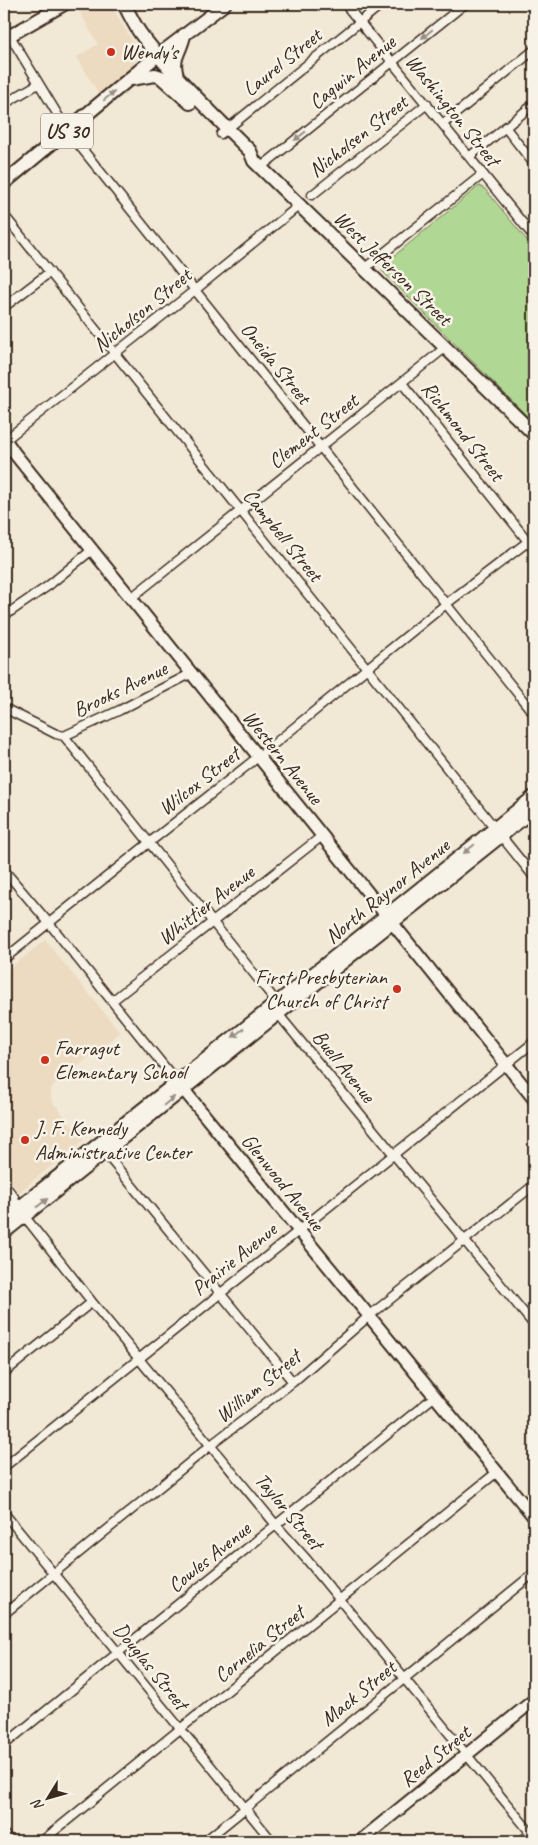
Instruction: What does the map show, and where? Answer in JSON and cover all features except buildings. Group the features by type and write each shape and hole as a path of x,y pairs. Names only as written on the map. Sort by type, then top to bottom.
{"main road":[{"path":"124,4 142,35 224,131"},
{"path":"130,79 144,62 145,51 142,35"},
{"path":"178,78 174,59 182,46 184,35"},
{"name":"US 30","path":"4,182 158,55"},
{"path":"130,79 155,75 161,77 224,131"},
{"name":"West Jefferson Street","path":"224,131 244,156 258,164 300,204 534,434"}],"street":[{"path":"6,34 65,4"},
{"path":"158,55 224,4"},
{"name":"Washington Street","path":"346,4 534,238"},
{"name":"Laurel Street","path":"224,131 382,4"},
{"name":"Cagwin Avenue","path":"258,164 465,4"},
{"name":"Oneida Street","path":"6,34 67,130 534,714"},
{"path":"443,124 534,50"},
{"path":"4,104 38,84"},
{"name":"Nicholsen Street","path":"312,195 426,104"},
{"path":"469,157 534,104"},
{"path":"505,127 534,164"},
{"path":"365,268 483,174"},
{"name":"Nicholson Street","path":"4,440 116,354 300,204"},
{"name":"Campbell Street","path":"4,215 534,877"},
{"path":"4,307 50,272"},
{"name":"Clement Street","path":"131,598 446,347"},
{"name":"Richmond Street","path":"402,382 531,539 534,549"},
{"name":"Western Avenue","path":"4,440 534,1099"},
{"name":"Wilcox Street","path":"4,959 258,757 446,604 531,539"},
{"path":"4,616 48,586 93,549"},
{"name":"Brooks Avenue","path":"64,736 192,673"},
{"name":"Buell Avenue","path":"4,708 56,734 64,736 271,995 276,1010 534,1325"},
{"name":"North Raynor Avenue","path":"498,833 534,796"},
{"name":"North Raynor Avenue","path":"4,1233 21,1212 101,1148 498,833 534,810"},
{"name":"Whittier Avenue","path":"112,1000 322,836"},
{"name":"Glenwood Avenue","path":"4,870 50,923 298,1230 534,1517"},
{"name":"Prairie Avenue","path":"4,1466 534,1042"},
{"path":"101,1148 293,1382"},
{"name":"Taylor Street","path":"4,1184 14,1197 21,1212"},
{"name":"William Street","path":"4,1614 211,1445 293,1382 369,1316 534,1184"},
{"name":"Taylor Street","path":"4,1194 21,1212 92,1302 533,1834"},
{"name":"North Raynor Avenue","path":"4,1219 21,1212"},
{"path":"4,1373 92,1302"},
{"name":"Cowles Avenue","path":"4,1745 435,1396"},
{"name":"Cornelia Street","path":"42,1841 497,1472"},
{"name":"Douglas Street","path":"4,1513 272,1841"},
{"name":"Mack Street","path":"204,1841 246,1809 534,1573"},
{"name":"Reed Street","path":"360,1841 534,1700"},
{"path":"4,1834 10,1841"},
{"path":"521,1841 533,1834"}],"shaded area":[{"path":"87,4 110,4 136,47 138,54 133,65 99,95 77,57 98,44 78,9"},
{"name":"Farragut Elementary School","path":"45,940 120,1032 51,1088 51,1100 84,1140 19,1192 4,1174 4,973"}],"green space":[{"path":"479,186 485,189 534,249 534,423 382,271 383,265"}],"place":[{"name":"Wendy's","path":"111,52"},
{"name":"First Presbyterian Church of Christ","path":"397,989"},
{"name":"Farragut Elementary School","path":"45,1060"},
{"name":"J. F. Kennedy Administrative Center","path":"25,1140"}]}
